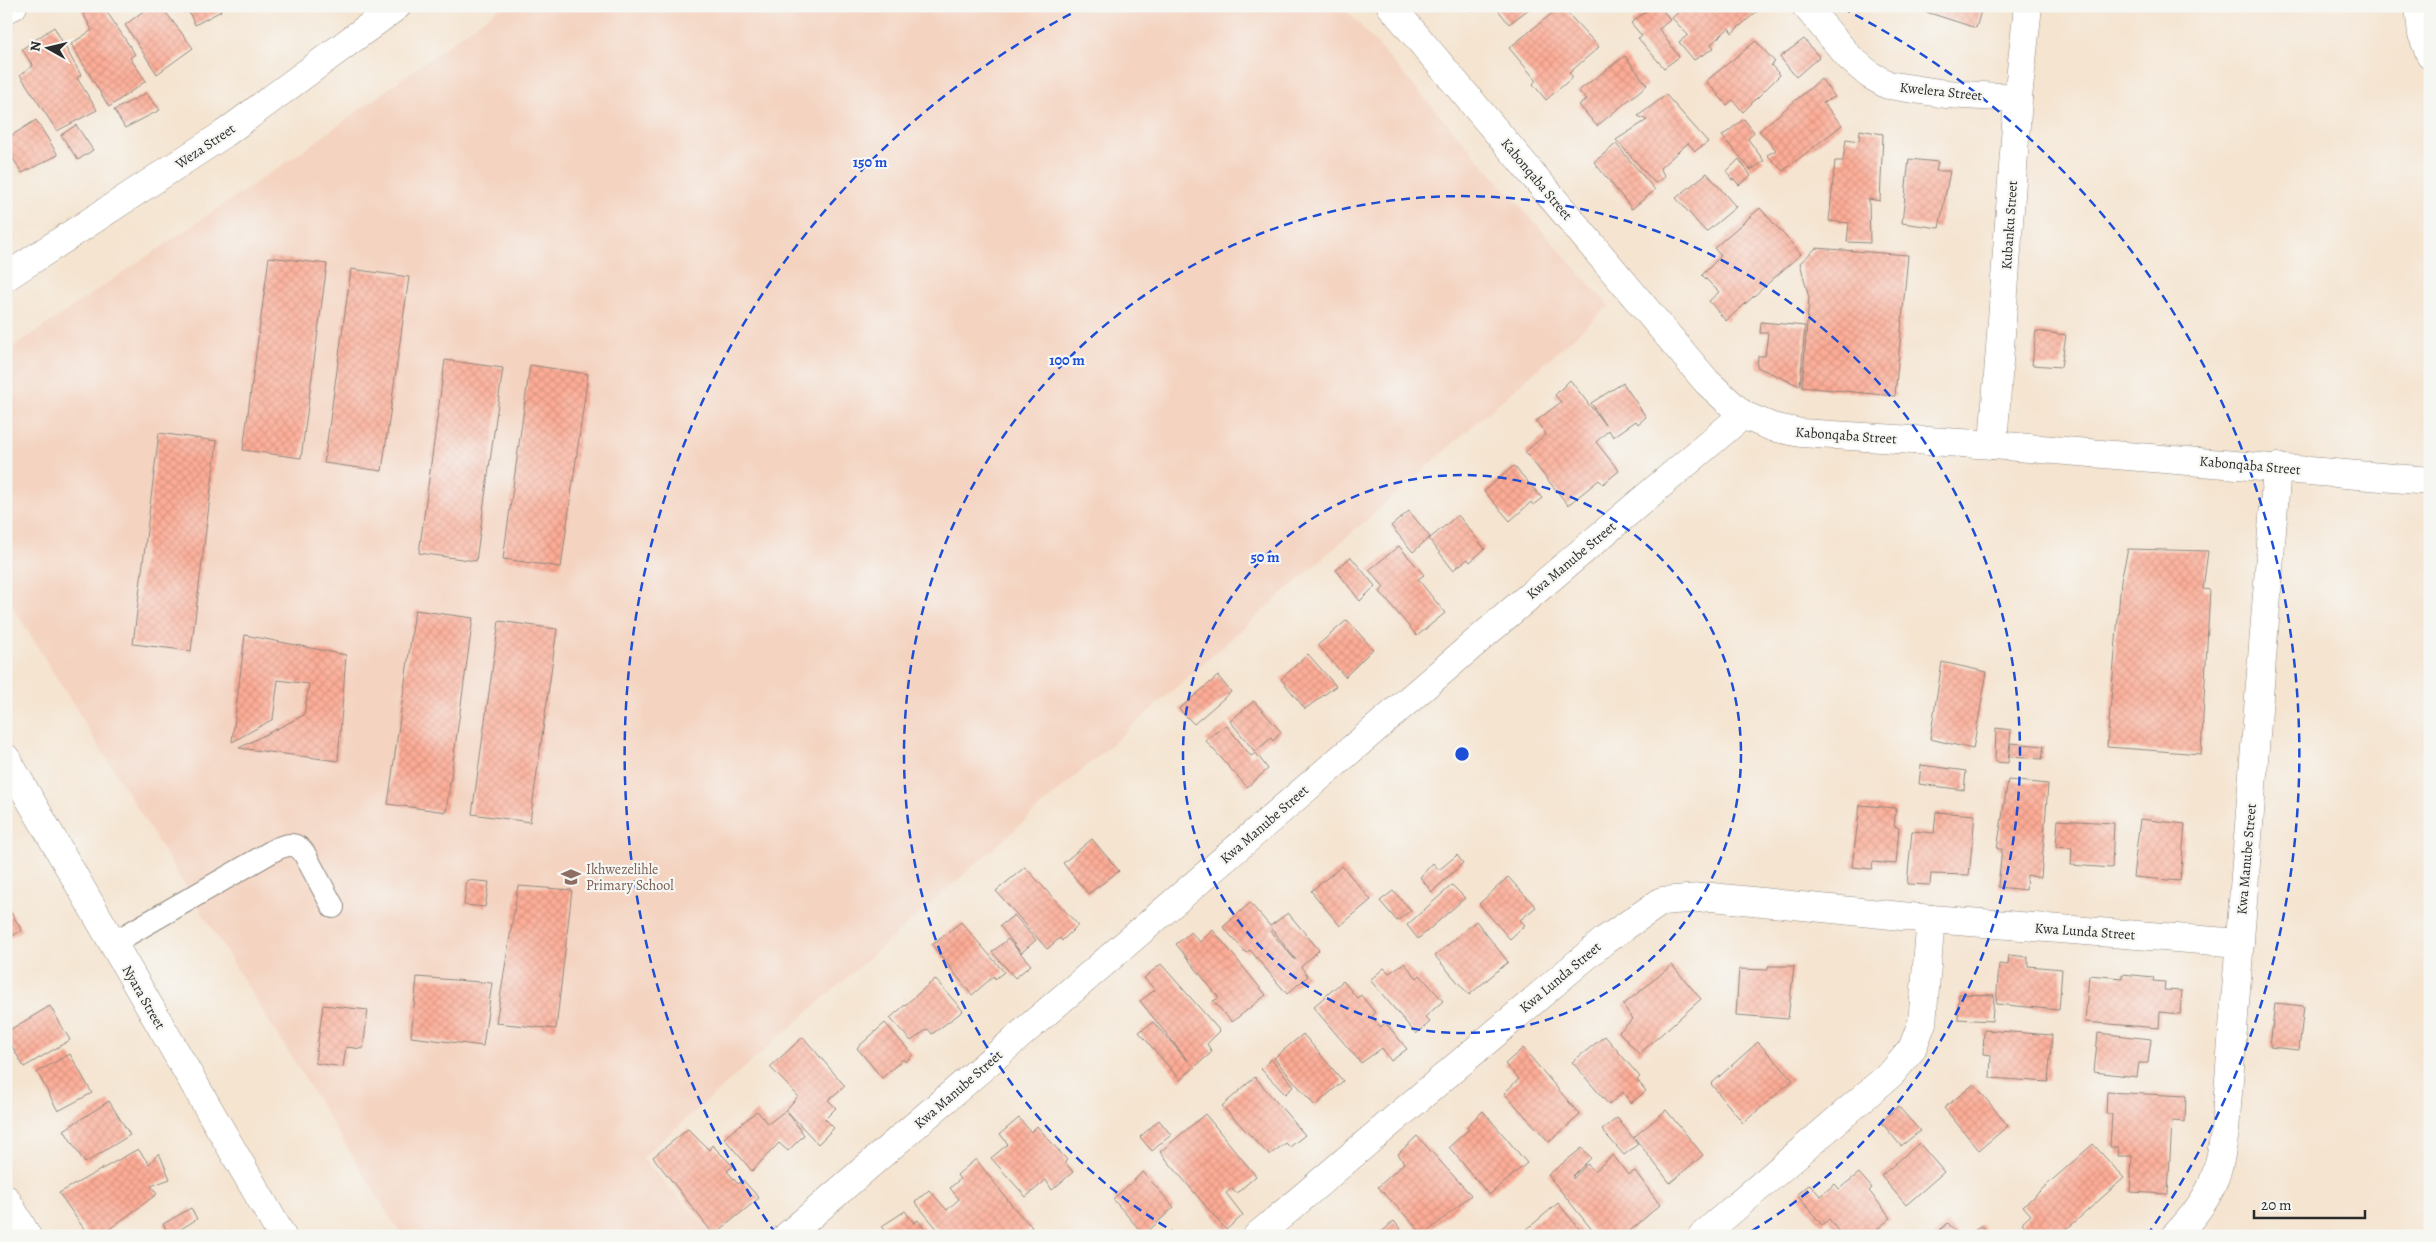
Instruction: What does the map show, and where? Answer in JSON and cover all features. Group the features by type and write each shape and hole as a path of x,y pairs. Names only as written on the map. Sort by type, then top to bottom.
{"street":[{"path":"6,9 13,6"},
{"name":"Weza Street","path":"6,277 224,134 397,6"},
{"name":"Kabonqaba Street","path":"1391,6 1707,382 1743,415 1772,427 1801,433 1993,445 2430,481"},
{"name":"Kwelera Street","path":"1806,6 1848,57 1870,75 1888,85 1946,94 2018,98"},
{"name":"Kubanku Street","path":"1993,445 2018,98 2028,6"},
{"path":"2419,6 2422,34 2430,54"},
{"name":"Kwa Manube Street","path":"787,1236 1743,415"},
{"name":"Kwa Manube Street","path":"2175,1236 2206,1199 2214,1184 2221,1160 2277,467"},
{"name":"Nyara Street","path":"6,758 282,1236"},
{"name":"Kwa Lunda Street","path":"1258,1236 1604,940 1662,901 1712,897 1931,919 2240,943"},
{"path":"1702,1236 1892,1073 1912,1050 1922,1023 1931,919"},
{"path":"6,1199 27,1236"}],"lane":[{"path":"113,943 276,849 290,844 297,846 304,853 333,907"}],"shaded area":[{"name":"Ikhwezelihle Primary School","path":"502,6 1343,6 1609,306 642,1158 714,1236 402,1236 6,596 6,352 307,148"}],"building":[{"path":"79,6 96,6 100,12 105,9 135,54 130,58 146,81 109,107 71,44 92,30"},
{"path":"150,6 161,6 193,48 157,74 125,25"},
{"path":"179,6 219,6 221,11 195,25 188,10 184,13"},
{"path":"1468,6 1478,6 1472,12"},
{"path":"1495,6 1533,6 1509,24"},
{"path":"1561,6 1599,47 1569,73 1573,77 1546,100 1533,84 1536,80 1509,48"},
{"path":"1652,6 1660,6 1670,20 1659,29 1679,57 1664,68 1638,38 1642,36 1631,23"},
{"path":"1685,6 1762,7 1732,33 1729,28 1711,44 1714,48 1694,60 1679,42 1688,35 1672,18"},
{"path":"1908,6 1981,6 1982,8 1976,28"},
{"path":"54,27 81,75 77,78 97,110 57,131 20,75 33,66 22,49"},
{"path":"1804,39 1819,57 1796,77 1780,57"},
{"path":"1756,41 1775,62 1771,65 1780,75 1743,112 1733,100 1727,105 1706,81"},
{"path":"1625,56 1647,85 1597,126 1579,105 1587,99 1578,91"},
{"path":"1821,79 1835,97 1823,103 1842,125 1783,171 1767,155 1776,150 1759,131"},
{"path":"146,93 160,110 125,128 114,110"},
{"path":"1666,95 1708,142 1695,151 1688,143 1660,168 1665,177 1655,183 1616,140 1647,120 1638,116"},
{"path":"1744,119 1754,132 1748,139 1764,161 1751,170 1722,136"},
{"path":"36,120 58,155 22,173 6,147 6,139"},
{"path":"76,125 93,150 78,160 61,135"},
{"path":"1860,130 1883,134 1880,201 1869,199 1870,243 1847,242 1849,223 1829,221 1835,161 1843,161 1846,139 1859,141"},
{"path":"1616,144 1655,190 1632,209 1594,162"},
{"path":"1739,159 1751,176 1739,185 1733,178 1732,180 1727,171"},
{"path":"1909,159 1938,162 1936,171 1950,171 1939,228 1902,223"},
{"path":"1707,173 1736,207 1706,232 1676,198"},
{"path":"1760,208 1801,254 1726,321 1709,301 1719,292 1702,275 1721,256 1714,248"},
{"path":"1816,248 1908,255 1895,396 1802,387 1809,298 1800,263"},
{"path":"269,257 327,264 301,458 243,450"},
{"path":"351,269 409,277 382,471 324,463"},
{"path":"1761,322 1805,326 1800,386 1757,367 1758,356 1765,356 1768,333 1760,333"},
{"path":"2036,331 2066,335 2061,367 2032,365"},
{"path":"445,360 503,368 476,561 419,553"},
{"path":"530,365 588,374 561,567 503,559"},
{"path":"1570,380 1605,425 1591,403 1623,383 1646,417 1638,424 1636,421 1613,437 1609,430 1596,442 1619,471 1603,484 1599,480 1568,505 1525,452 1546,434 1536,421 1561,402 1555,395"},
{"path":"159,433 217,441 191,651 133,644"},
{"path":"1514,466 1542,498 1533,505 1531,502 1510,521 1484,491"},
{"path":"1409,511 1430,537 1413,552 1391,526"},
{"path":"1458,515 1485,549 1470,562 1468,559 1453,570 1429,539"},
{"path":"1399,546 1424,575 1418,579 1445,613 1417,636 1380,592 1384,587 1369,570"},
{"path":"2128,549 2208,551 2203,589 2210,590 2201,754 2107,747 2121,581"},
{"path":"1351,557 1375,586 1360,601 1336,570"},
{"path":"415,610 473,618 446,812 388,804"},
{"path":"1347,620 1373,649 1345,677 1318,645"},
{"path":"499,621 557,629 530,822 472,814"},
{"path":"245,635 346,655 338,761 239,748 304,715 309,684 278,680 273,719 232,742"},
{"path":"1308,654 1336,686 1305,709 1281,679"},
{"path":"1942,662 1987,672 1973,749 1930,739"},
{"path":"1218,676 1231,692 1194,724 1179,709"},
{"path":"1254,701 1281,732 1273,741 1271,738 1255,752 1230,721"},
{"path":"1226,725 1251,756 1256,753 1268,769 1247,787 1205,740"},
{"path":"1996,728 2011,730 2008,763 1995,762"},
{"path":"2011,743 2044,746 2042,759 2009,757"},
{"path":"1921,765 1966,771 1964,790 1919,784"},
{"path":"2008,780 2048,784 2041,878 2027,875 2026,890 1998,887 2002,849 1997,849"},
{"path":"1860,805 1896,808 1894,826 1899,828 1896,864 1873,862 1872,869 1852,867"},
{"path":"1936,812 1975,815 1969,875 1931,874 1930,885 1907,884 1912,831 1934,833"},
{"path":"2140,819 2185,824 2180,881 2133,877"},
{"path":"2058,820 2114,823 2112,868 2071,865 2072,848 2056,847"},
{"path":"1092,839 1119,871 1088,894 1063,863"},
{"path":"1457,855 1463,863 1432,892 1420,877 1433,863 1439,870"},
{"path":"1342,866 1371,900 1340,926 1311,891"},
{"path":"1025,867 1078,925 1062,941 1060,938 1047,949 996,891"},
{"path":"1508,877 1536,907 1520,920 1525,925 1510,939 1479,904"},
{"path":"467,880 489,882 485,907 464,905"},
{"path":"1452,885 1465,898 1418,939 1407,925"},
{"path":"518,886 572,890 556,1029 496,1023"},
{"path":"1393,891 1411,910 1397,921 1380,901"},
{"path":"1250,903 1270,926 1288,913 1319,950 1301,967 1308,976 1287,994 1250,950 1246,953 1223,927","holes":["1272,929 1295,959 1270,931"]},
{"path":"6,905 22,930 6,940"},
{"path":"1014,915 1036,940 1021,953 1000,926"},
{"path":"1476,921 1508,962 1469,995 1435,956"},
{"path":"961,922 1004,972 995,979 994,976 972,995 932,945"},
{"path":"1213,930 1266,995 1232,1022 1213,1001 1219,998 1176,944 1191,932 1200,942"},
{"path":"1008,939 1031,965 1015,978 992,952"},
{"path":"2009,955 2028,957 2028,966 2062,969 2059,1010 1996,1004 1999,964 2008,965"},
{"path":"1404,963 1417,978 1420,975 1443,1001 1425,1017 1430,1022 1416,1034 1370,980 1384,968 1389,973"},
{"path":"1161,964 1220,1031 1207,1044 1212,1052 1180,1080 1139,1032 1153,1022 1188,1061 1140,1001 1155,990 1144,978"},
{"path":"1672,965 1701,999 1639,1054 1619,1032 1633,1019 1623,1005"},
{"path":"1768,966 1794,966 1788,1019 1736,1015 1739,969 1768,970"},
{"path":"2122,974 2154,977 2153,981 2165,982 2164,990 2182,991 2180,1014 2160,1012 2159,1028 2085,1022 2089,975 2122,978"},
{"path":"417,977 492,983 483,1046 411,1037"},
{"path":"935,979 963,1011 932,1034 928,1029 911,1041 890,1018"},
{"path":"1343,981 1357,998 1361,995 1375,1013 1372,1017 1381,1027 1385,1022 1407,1049 1391,1061 1382,1048 1361,1063 1313,1007"},
{"path":"1959,994 1994,995 1992,1021 1958,1019"},
{"path":"2275,1003 2304,1006 2299,1050 2270,1047"},
{"path":"323,1005 368,1010 363,1049 346,1047 343,1067 315,1063"},
{"path":"50,1006 70,1040 24,1067 6,1036 6,1032"},
{"path":"885,1023 913,1055 905,1062 903,1059 882,1078 857,1048"},
{"path":"1984,1030 2052,1035 2048,1082 1990,1078 1991,1055 1983,1054"},
{"path":"2098,1033 2151,1039 2148,1063 2139,1063 2137,1077 2094,1072"},
{"path":"1303,1034 1343,1081 1315,1106 1274,1058"},
{"path":"1605,1036 1640,1077 1637,1080 1646,1091 1631,1103 1623,1092 1609,1105 1572,1062"},
{"path":"803,1037 845,1086 828,1100 836,1108 825,1119 834,1128 818,1144 786,1110 798,1096 770,1067"},
{"path":"1758,1042 1793,1080 1743,1123 1711,1084"},
{"path":"1523,1048 1580,1115 1549,1142 1504,1093 1519,1079 1505,1064"},
{"path":"70,1054 92,1093 58,1111 37,1072"},
{"path":"1271,1059 1294,1086 1285,1094 1261,1069"},
{"path":"1255,1077 1305,1135 1290,1147 1286,1143 1269,1155 1222,1106"},
{"path":"1974,1084 2008,1126 1979,1150 1944,1108"},
{"path":"2107,1092 2186,1096 2185,1122 2172,1121 2168,1194 2130,1192 2132,1156 2117,1156 2118,1147 2110,1147 2112,1114 2106,1114"},
{"path":"109,1101 130,1135 85,1163 64,1130"},
{"path":"1898,1106 1920,1131 1901,1146 1881,1122"},
{"path":"786,1110 804,1135 788,1151 779,1143 752,1171 724,1138 757,1111 768,1124"},
{"path":"1666,1110 1703,1155 1670,1183 1634,1137"},
{"path":"1483,1111 1527,1163 1489,1195 1449,1147 1469,1129 1466,1127"},
{"path":"1205,1114 1256,1176 1237,1193 1232,1188 1226,1193 1243,1215 1226,1230 1160,1152"},
{"path":"1019,1118 1031,1132 1037,1126 1067,1160 1065,1162 1073,1172 1052,1190 1046,1180 1026,1197 991,1158 1008,1144 1000,1134"},
{"path":"1617,1118 1638,1144 1624,1155 1602,1130"},
{"path":"1159,1120 1171,1135 1152,1151 1140,1137"},
{"path":"688,1129 709,1150 712,1145 733,1166 727,1171 738,1184 743,1180 759,1198 714,1235 653,1157"},
{"path":"1417,1136 1471,1195 1424,1235 1378,1187 1404,1163 1398,1154"},
{"path":"1919,1143 1944,1172 1906,1205 1881,1176"},
{"path":"2093,1144 2124,1178 2059,1236 2034,1236 2022,1223 2031,1215 2023,1206"},
{"path":"1582,1148 1591,1158 1573,1176 1573,1179 1587,1164 1595,1171 1613,1155 1628,1175 1635,1171 1660,1205 1624,1236 1597,1236 1548,1175"},
{"path":"138,1149 149,1164 159,1153 170,1179 151,1186 157,1194 100,1236 89,1236 59,1193"},
{"path":"976,1159 1014,1208 1032,1227 1022,1236 984,1236 982,1233 979,1236 943,1236 915,1202 929,1190 947,1210 959,1199 950,1188 960,1179 957,1175"},
{"path":"1143,1172 1174,1207 1144,1235 1113,1199"},
{"path":"1859,1173 1872,1188 1869,1191 1891,1218 1871,1234 1873,1236 1842,1236 1829,1219 1822,1225 1797,1195 1810,1184 1820,1196 1835,1184 1839,1189"},
{"path":"1558,1203 1585,1236 1532,1236 1526,1230"},
{"path":"191,1208 197,1219 170,1236 163,1224"},
{"path":"905,1211 914,1223 918,1220 929,1236 889,1236 882,1226"},
{"path":"1394,1221 1406,1236 1377,1236"},
{"path":"1948,1223 1959,1236 1933,1236"},
{"path":"1981,1225 1991,1236 1969,1236"}],"place":[{"name":"Ikhwezelihle Primary School","path":"571,877"}]}
